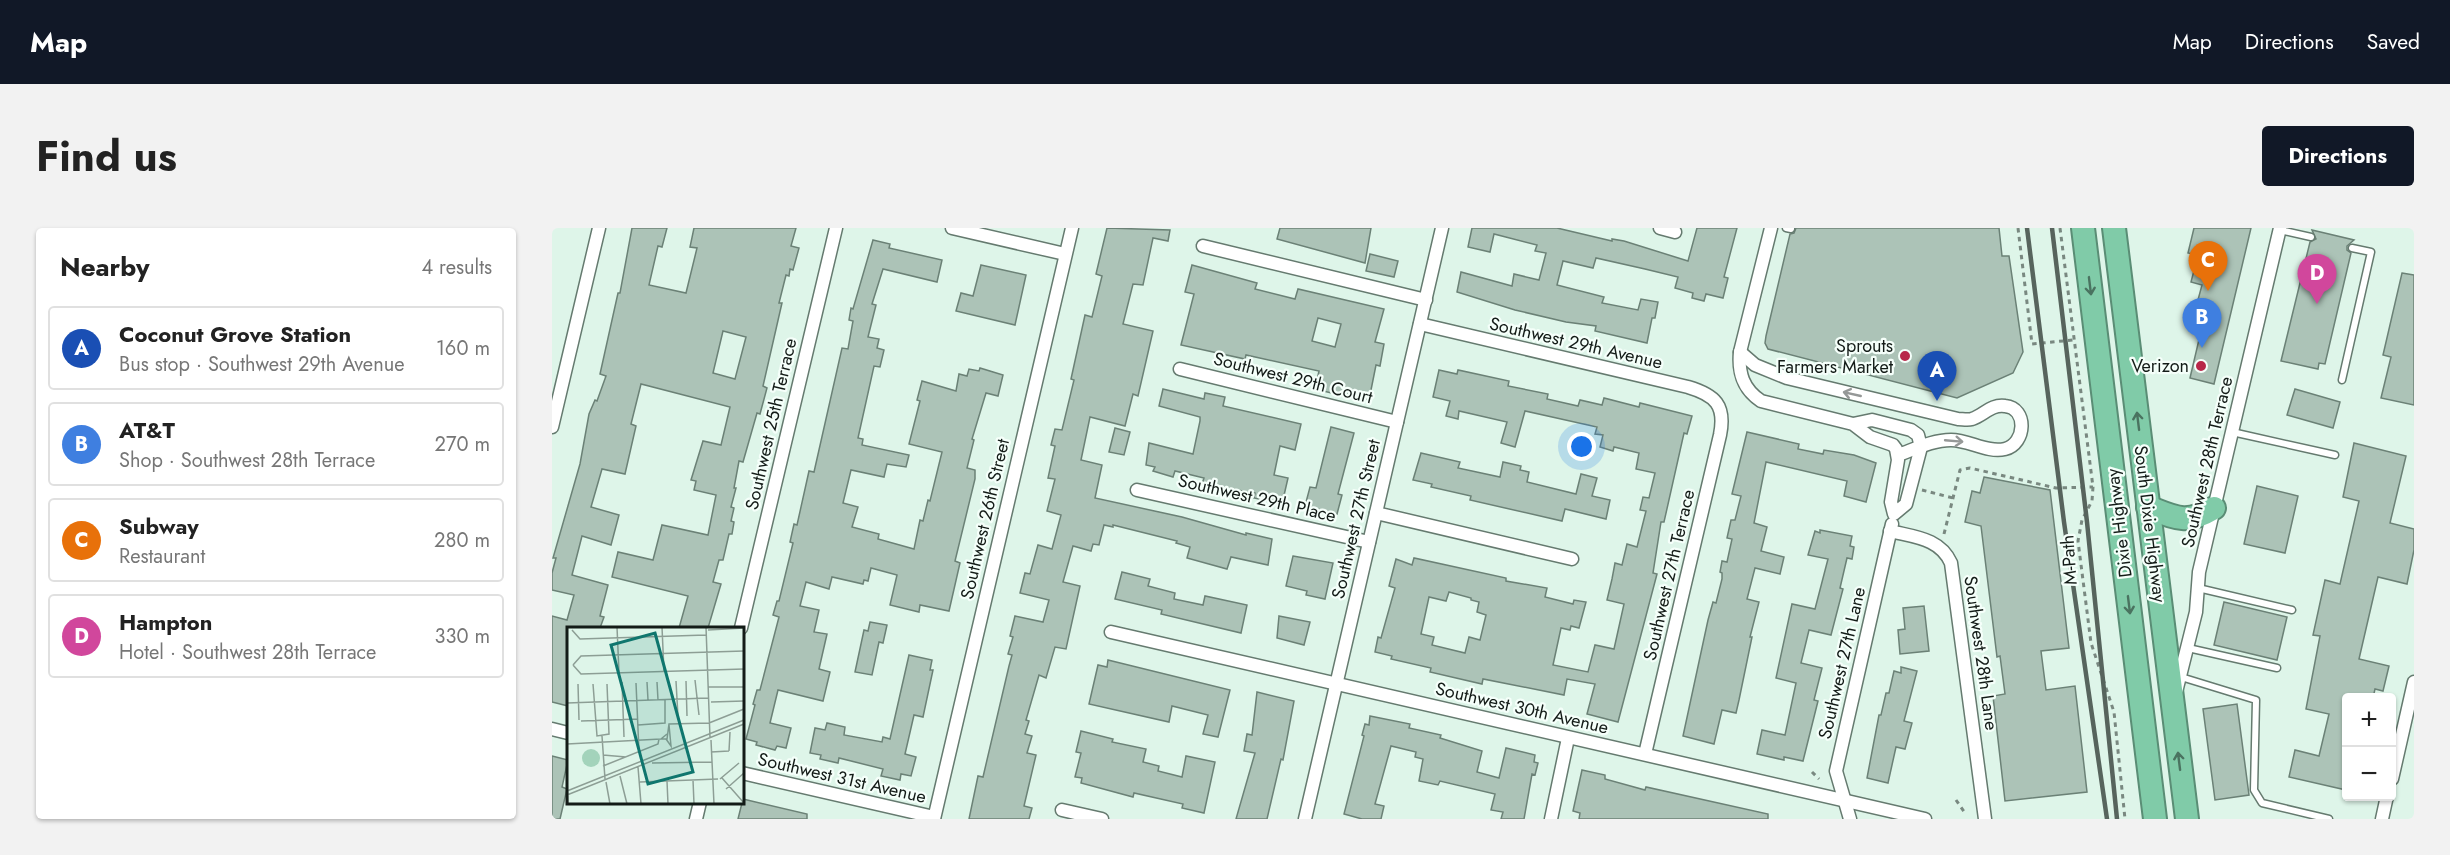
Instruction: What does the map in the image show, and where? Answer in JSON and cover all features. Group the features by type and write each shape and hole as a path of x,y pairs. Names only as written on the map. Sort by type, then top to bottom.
{"highway":[{"name":"Dixie Highway","path":"2083,228 2155,819"},
{"name":"South Dixie Highway","path":"2114,228 2187,819"},
{"path":"2148,507 2186,520 2196,518 2214,508"}],"street":[{"path":"552,427 599,228"},
{"name":"Southwest 25th Terrace","path":"741,627 836,228"},
{"path":"952,228 1065,254"},
{"name":"Southwest 26th Street","path":"934,818 1072,228"},
{"name":"Southwest 27th Street","path":"1305,819 1442,228"},
{"path":"1660,228 1675,232"},
{"path":"1740,352 1755,365 1787,378 1958,419 1972,419 1994,406 2007,406 2016,409 2020,416 2020,436 2015,444 1996,450 1953,440 1939,441 1898,455 1896,449 1888,441 1870,436 1853,424 1769,403 1755,396 1745,385 1740,371 1740,352 1771,228"},
{"name":"Southwest 28th Terrace","path":"2173,705 2196,612 2199,572 2280,229"},
{"path":"1203,246 1426,300"},
{"name":"Southwest 29th Avenue","path":"1420,324 1688,387 1702,392 1719,405"},
{"name":"Southwest 29th Court","path":"1180,369 1397,422"},
{"name":"Southwest 27th Terrace","path":"1646,754 1723,423 1719,405"},
{"path":"1853,424 1872,420 1904,427 1916,432 1921,447"},
{"name":"Southwest 27th Lane","path":"1894,514 1906,504 1921,447"},
{"name":"Southwest 27th Lane","path":"1850,819 1836,771 1894,514 1891,501 1899,466 1898,455"},
{"name":"Southwest 29th Place","path":"1137,489 1369,542"},
{"path":"1376,513 1572,560"},
{"name":"Southwest 28th Lane","path":"1890,531 1934,543 1946,552 1951,563 1985,819"},
{"name":"Southwest 30th Avenue","path":"1111,632 1925,819"},
{"path":"2396,758 2414,682"},
{"path":"552,729 567,733"},
{"path":"1551,819 1568,738"},
{"name":"Southwest 31st Avenue","path":"744,773 934,818"},
{"path":"2382,819 2387,801"},
{"path":"696,819 700,804"},
{"path":"1062,810 1102,819"}],"lane":[{"path":"2280,229 2311,237"},
{"path":"2342,380 2371,252 2352,248"},
{"path":"2232,432 2335,455"},
{"path":"2198,588 2292,610"},
{"path":"2188,648 2277,668"},
{"path":"2181,677 2256,700 2254,790 2262,802 2329,819"}],"path":[{"path":"2018,228 2032,344 2073,340"},
{"name":"M-Path","path":"2060,228 2093,487 2092,501 2082,520 2078,541 2091,643 2114,712 2125,819"},
{"path":"1944,534 1960,471 1970,468 2056,488 2093,487"},
{"path":"1917,489 1953,498"},
{"path":"1812,772 1819,779"},
{"path":"1956,800 1965,813"}],"building":[{"path":"632,228 667,228 662,247 658,246 649,285 686,293 697,248 690,247 694,228 796,228 791,246 799,248 793,270 790,269 789,276 786,275 779,303 782,303 763,386 767,388 760,414 757,413 743,462 739,461 731,507 734,508 731,521 734,522 732,534 729,534 723,560 719,560 713,582 721,584 708,627 679,627 688,596 612,577 618,552 653,560 662,525 708,535 716,495 694,490 696,481 691,480 703,441 721,445 730,407 641,384 631,424 636,426 625,474 602,469 591,507 619,515 611,545 582,536 572,575 608,585 600,616 604,617 600,627 567,627 567,706 552,702 552,616 567,620 574,595 552,590 552,573 556,558 553,558 580,464 589,414 595,400 597,401 606,376 600,374 618,293 620,293","holes":["723,331 746,337 735,379 713,373"]},
{"path":"1107,228 1170,230 1168,241 1153,238 1143,285 1133,284 1123,324 1153,331 1138,396 1133,394 1125,426 1090,417 1081,460 1102,465 1095,498 1182,517 1246,535 1246,533 1272,539 1268,565 1231,557 1227,569 1187,558 1190,547 1176,543 1177,541 1113,525 1113,527 1104,525 1099,545 1093,544 1091,551 1073,546 1063,582 1080,586 1066,649 1055,647 1046,678 1039,675 1026,720 1029,721 1025,734 1032,736 1027,753 1036,755 1024,806 1032,808 1029,819 969,819 978,776 983,777 1012,655 1008,654 1013,637 1010,636 1015,616 1043,622 1049,600 1020,593 1025,573 1030,574 1038,545 1052,549 1061,515 1047,511 1055,479 1048,478 1055,446 1051,445 1055,429 1062,430 1074,380 1071,379 1085,315 1092,317 1102,276 1096,274"},
{"path":"1280,228 1371,228 1365,263 1277,239"},
{"path":"1472,228 1557,228 1612,241 1612,239 1624,241 1688,261 1697,228 1737,228 1724,277 1728,278 1723,298 1706,294 1704,301 1692,298 1693,293 1675,288 1678,277 1645,269 1596,258 1593,268 1563,261 1557,285 1604,297 1602,303 1638,310 1641,299 1658,302 1647,343 1595,331 1596,326 1566,322 1515,310 1457,292 1461,272 1512,286 1514,274 1539,280 1546,253 1535,251 1537,245 1494,234 1490,252 1468,247"},
{"path":"1796,228 1999,228 2002,256 2009,256 2023,352 2013,373 1957,398 1768,349 1765,343 1766,336 1790,234 1794,233"},
{"path":"2194,228 2251,228 2214,384 2190,378 2205,314 2195,311 2202,285 2191,282 2198,255 2188,253"},
{"path":"2312,230 2354,240 2347,246 2347,250 2351,253 2325,364 2319,363 2318,369 2281,361 2310,242 2316,239"},
{"path":"873,240 890,244 889,248 942,260 937,282 883,269 872,304 876,305 868,337 879,339 877,348 884,350 880,367 874,366 858,438 863,439 862,445 909,455 906,467 887,464 884,477 851,470 843,503 858,507 852,527 879,534 878,539 914,549 920,520 923,521 928,500 930,501 942,452 909,444 920,401 917,400 922,381 956,391 959,374 967,376 969,369 979,371 980,368 1003,375 998,396 986,393 972,439 974,440 967,468 975,470 975,479 955,561 960,563 949,611 920,605 919,612 890,605 897,575 871,568 868,581 864,580 863,584 832,577 829,589 806,582 800,606 819,610 814,632 827,634 819,669 830,672 823,701 778,690 770,723 791,728 786,748 777,746 775,750 756,745 757,742 746,739 755,705 753,704 757,690 760,690 779,617 773,615 777,601 779,601 793,543 790,542 794,524 797,525 809,471 814,472 842,348 848,349 853,321 849,320 851,308 853,309"},
{"path":"1370,254 1398,261 1394,277 1366,271"},
{"path":"981,265 1026,275 1015,325 956,311 961,293 973,296"},
{"path":"1192,265 1257,283 1255,289 1295,299 1298,289 1384,309 1375,342 1384,344 1380,366 1376,365 1369,400 1364,399 1364,401 1315,389 1319,371 1246,355 1245,359 1181,345 1194,294 1185,292","holes":["1318,318 1341,324 1335,347 1312,341"]},
{"path":"2402,273 2414,275 2414,405 2381,398 2391,357 2383,355"},
{"path":"1439,370 1457,374 1458,370 1509,381 1508,386 1548,394 1547,399 1578,406 1580,400 1602,405 1604,398 1639,407 1640,403 1692,416 1687,434 1684,433 1664,522 1661,522 1653,573 1657,574 1618,722 1587,714 1595,684 1567,679 1564,695 1483,679 1482,684 1430,672 1431,668 1391,659 1392,656 1375,652 1395,588 1389,586 1396,559 1412,565 1414,558 1506,578 1506,581 1547,588 1545,597 1573,604 1574,600 1586,602 1579,628 1571,626 1570,630 1561,628 1553,665 1588,672 1595,645 1614,649 1624,604 1607,600 1615,563 1622,565 1627,544 1637,547 1646,511 1640,510 1643,497 1649,498 1655,473 1636,469 1639,453 1614,447 1613,451 1600,447 1603,435 1595,434 1597,427 1525,411 1515,447 1501,443 1507,422 1459,411 1458,419 1446,416 1450,401 1433,397","holes":["1449,592 1479,602 1477,612 1486,615 1480,640 1469,637 1465,653 1432,645 1434,637 1421,634 1429,597 1446,601"]},
{"path":"1163,389 1204,399 1205,393 1225,397 1223,406 1301,424 1295,450 1280,446 1274,475 1288,478 1282,504 1254,498 1255,493 1202,484 1204,478 1175,471 1173,477 1153,471 1155,467 1146,465 1149,443 1193,454 1200,417 1159,406"},
{"path":"2295,389 2340,402 2333,428 2287,415"},
{"path":"1331,427 1354,433 1338,494 1342,495 1337,514 1305,506 1310,487 1316,488"},
{"path":"1115,428 1130,432 1124,455 1109,452"},
{"path":"1747,432 1799,444 1798,449 1823,454 1824,450 1854,455 1876,463 1866,502 1844,496 1847,481 1766,462 1754,523 1767,527 1761,551 1784,557 1780,574 1755,568 1747,599 1759,602 1736,713 1722,710 1714,744 1683,736 1708,620 1713,602 1716,603 1722,579 1720,572 1722,561 1727,562 1732,539 1727,538 1731,520 1735,520 1741,496 1732,494"},
{"path":"2354,443 2406,456 2390,523 2414,529 2414,550 2407,584 2378,577 2359,659 2389,666 2383,691 2375,689 2374,693 2342,693 2342,789 2289,777 2295,750 2319,756 2329,714 2306,709 2320,636 2313,635 2325,580 2340,584 2359,501 2343,497"},
{"path":"1421,453 1460,462 1458,468 1500,477 1503,462 1521,466 1520,470 1529,472 1527,482 1576,494 1581,474 1597,478 1592,496 1610,500 1606,519 1565,509 1562,521 1470,500 1471,496 1431,487 1432,484 1413,480"},
{"path":"1984,477 2050,490 2069,648 2041,651 2046,690 2075,686 2087,792 2005,801 1993,696 2005,694 2000,656 1997,657 1981,526 1965,522 1972,491 1980,493"},
{"path":"2257,486 2298,496 2285,553 2244,544"},
{"path":"1820,530 1852,536 1850,546 1854,547 1852,559 1847,558 1840,588 1843,589 1831,635 1809,630 1801,663 1822,668 1814,700 1818,701 1803,761 1784,757 1784,760 1757,754 1762,730 1785,735 1796,683 1776,678 1792,604 1815,609 1828,559 1808,555 1815,531 1820,533"},
{"path":"1293,556 1333,563 1325,599 1306,595 1307,591 1286,586"},
{"path":"1122,572 1150,579 1148,586 1175,593 1174,599 1203,605 1205,596 1247,605 1241,633 1161,614 1162,610 1115,599"},
{"path":"2224,602 2287,617 2277,660 2214,645"},
{"path":"1924,606 1929,651 1900,654 1898,630 1905,629 1903,608"},
{"path":"1279,616 1310,622 1304,645 1277,638"},
{"path":"870,622 887,625 883,643 879,642 872,675 855,672 864,630 868,631"},
{"path":"909,655 932,660 930,670 933,670 923,717 914,715 905,754 916,757 911,776 901,774 900,780 881,776 883,769 839,758 838,763 820,759 821,755 810,753 815,728 825,730 827,723 845,727 844,735 882,742 883,737 890,739"},
{"path":"1108,660 1230,690 1218,737 1203,734 1208,715 1172,706 1169,722 1089,704 1098,665 1107,667"},
{"path":"1901,667 1917,671 1904,721 1912,723 1905,749 1896,747 1888,783 1867,778 1879,715 1881,715 1886,693 1889,693 1894,671 1901,673"},
{"path":"1257,692 1294,701 1283,760 1281,759 1267,819 1236,819 1255,753 1244,751 1247,734 1252,735"},
{"path":"2237,704 2249,795 2215,800 2203,709"},
{"path":"1370,716 1410,724 1409,728 1441,735 1440,738 1482,751 1477,772 1499,778 1506,748 1535,755 1534,762 1538,763 1535,775 1532,774 1524,819 1501,819 1503,812 1491,810 1495,794 1440,781 1438,785 1419,781 1423,759 1415,757 1416,752 1391,746 1375,804 1384,806 1381,819 1362,819 1344,814 1364,736 1362,735 1365,724 1369,725"},
{"path":"1081,731 1113,739 1112,742 1146,749 1143,762 1159,766 1158,771 1182,777 1186,756 1215,762 1204,813 1182,808 1183,804 1134,793 1133,797 1081,783 1082,778 1075,777 1081,753 1076,752"},
{"path":"552,756 567,760 562,787 567,789 560,819 552,819"},
{"path":"1582,770 1605,775 1605,779 1645,790 1646,787 1768,814 1768,819 1579,819 1580,813 1573,811"},
{"path":"744,799 807,814 807,819 738,819"}],"railway":[{"path":"2027,228 2064,522 2107,819"},
{"path":"2052,228 2087,522 2117,819"}],"place":[{"name":"Subway","path":"2208,291"},
{"name":"Hampton","path":"2317,304"},
{"name":"AT&T","path":"2202,348"},
{"name":"Sprouts Farmers Market","path":"1905,356"},
{"name":"Verizon","path":"2201,366"},
{"name":"Coconut Grove Station","path":"1937,401"}]}
